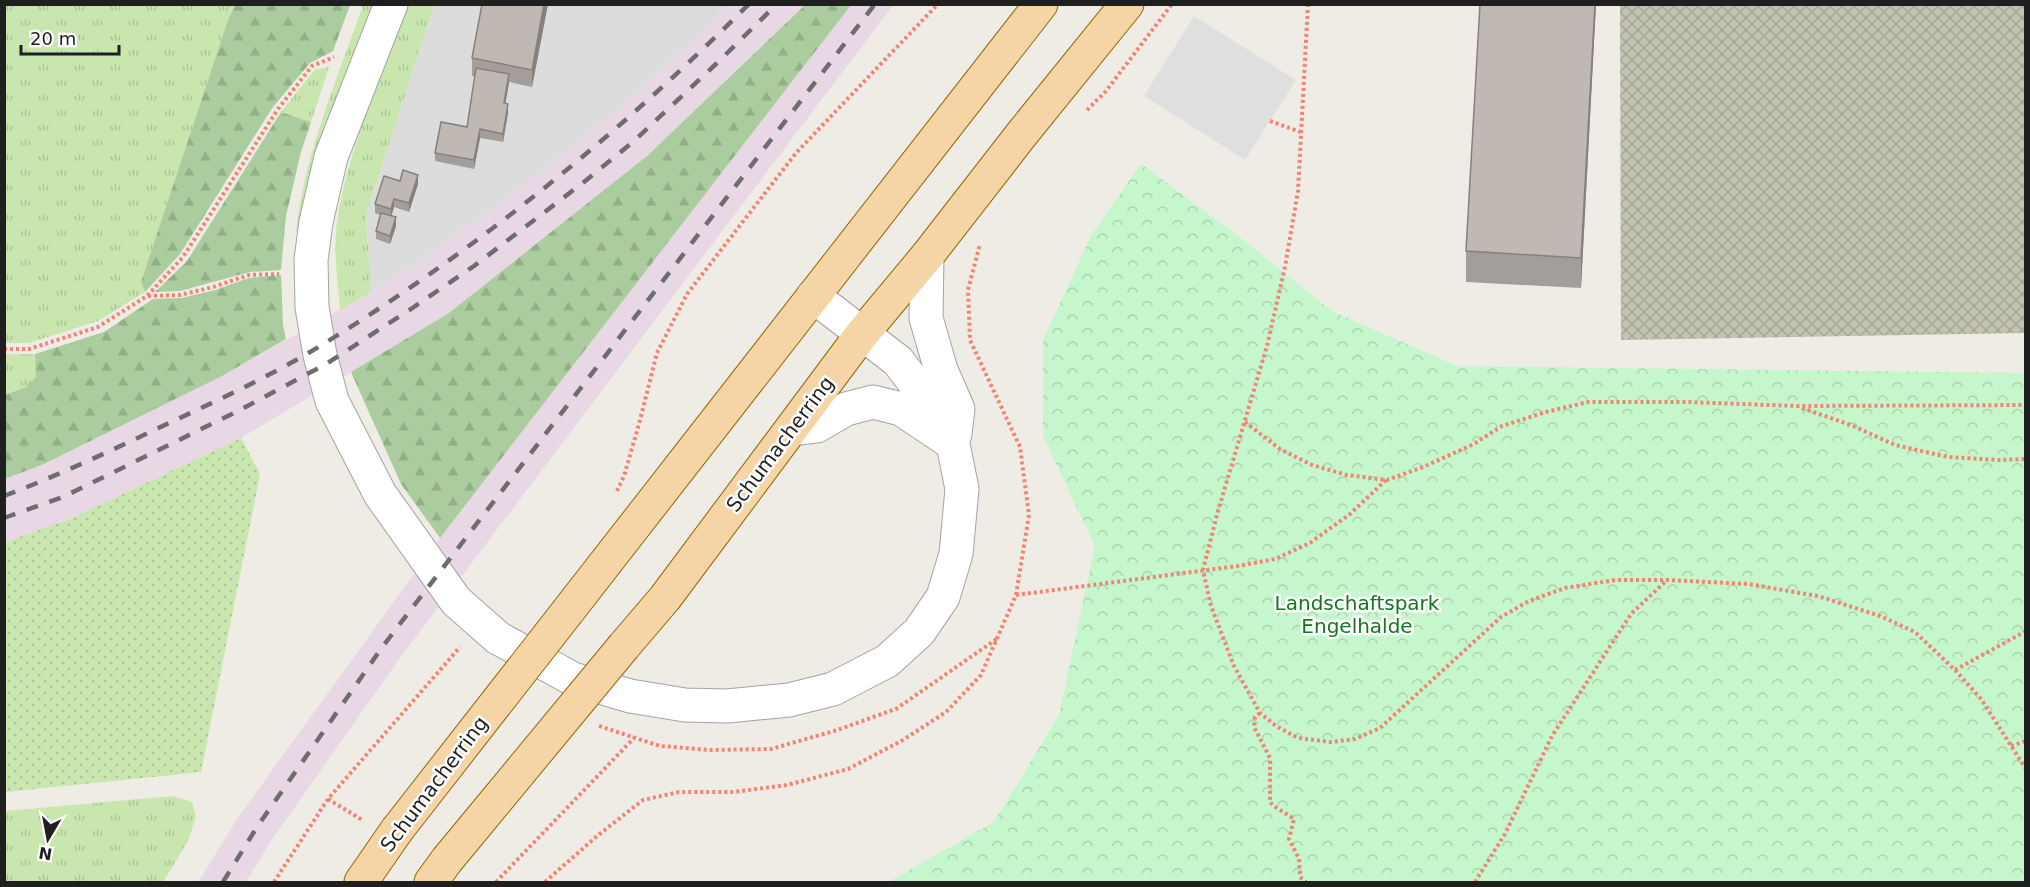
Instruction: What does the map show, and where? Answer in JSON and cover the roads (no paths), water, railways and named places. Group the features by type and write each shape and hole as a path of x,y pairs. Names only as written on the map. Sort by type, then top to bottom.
{"main road":[{"name":"Schumacherring","path":"361,882 384,828 568,611 1041,4"},
{"name":"Schumacherring","path":"439,871 665,598 862,334 927,256 1127,4"}],"street":[{"path":"391,4 331,157 316,222 311,272 312,308 320,355 332,401 380,494 456,601 498,638 573,679 630,696 685,705 727,706 789,700 833,689 887,661 919,632 943,597 956,554 962,489 953,444 935,410 898,361 813,296"},
{"path":"927,256 926,318 941,370 958,409 953,444"},
{"path":"793,429 817,426 846,409 873,402 901,409 953,444"}],"railway":[{"path":"4,496 96,457 258,381 300,358 378,309 435,270 545,188 649,99 749,4"},
{"path":"4,518 63,497 240,410 326,364 411,309 474,266 634,141 777,4"},
{"path":"223,882 257,827 383,646 875,4"}],"park label":[{"name":"Landschaftspark Engelhalde","path":"1357,614"}]}
